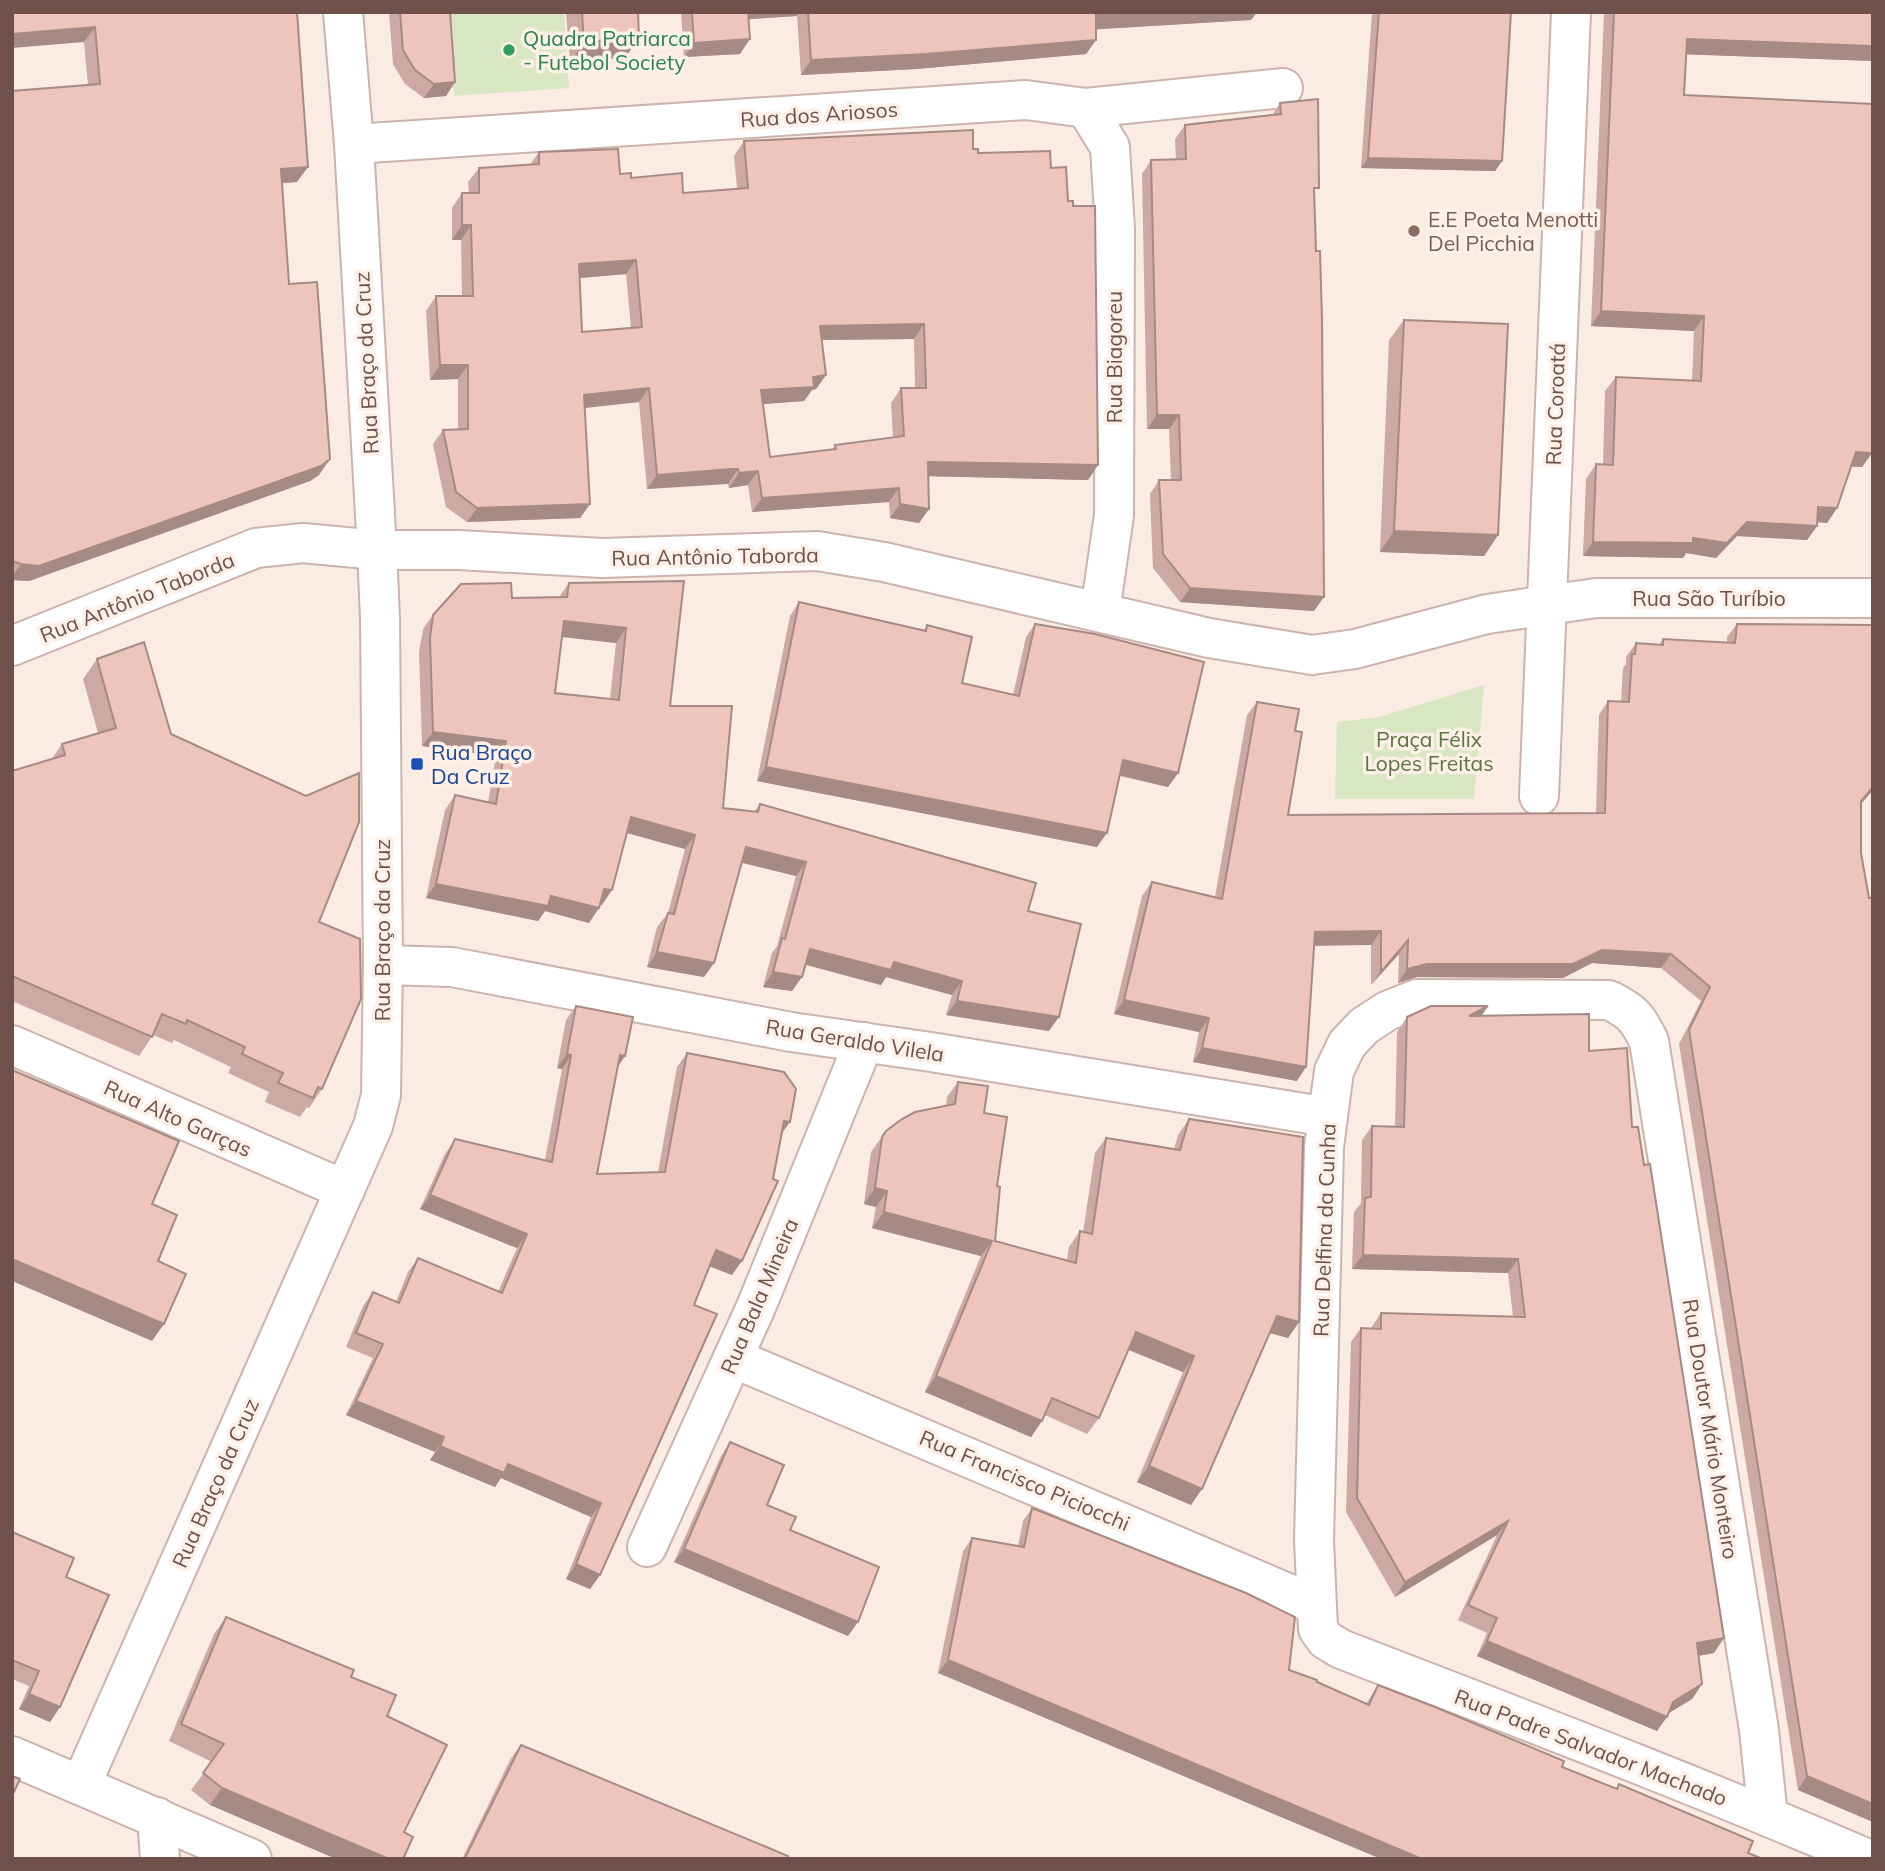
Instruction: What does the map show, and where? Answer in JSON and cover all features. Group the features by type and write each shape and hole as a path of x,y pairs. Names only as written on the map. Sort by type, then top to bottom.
{"street":[{"name":"Rua Braço da Cruz","path":"81,1785 373,1126 382,1095 380,618 354,144 343,12"},
{"name":"Rua Coroatá","path":"1539,796 1571,12"},
{"name":"Rua dos Ariosos","path":"354,144 1026,100 1086,108 1283,88"},
{"name":"Rua Biagoreu","path":"1086,108 1110,147 1115,230 1114,515 1100,612"},
{"name":"Rua Antônio Taborda","path":"12,646 256,548 303,543 377,550 458,550 602,558 817,551 884,562 1209,638 1312,655 1355,649 1487,614 1547,606"},
{"name":"Rua São Turíbio","path":"1547,606 1596,598 1873,598"},
{"name":"Rua Geraldo Vilela","path":"383,965 452,967 791,1032 1328,1117"},
{"name":"Rua Delfina da Cunha","path":"1317,1617 1314,1540 1324,1147 1334,1071 1347,1044 1364,1026 1387,1011 1417,999 1609,1000 1630,1010 1649,1041"},
{"name":"Rua Doutor Mário Monteiro","path":"1649,1041 1759,1730 1768,1817"},
{"name":"Rua Bala Mineira","path":"647,1547 733,1357 864,1042"},
{"name":"Rua Alto Garças","path":"12,1045 345,1190"},
{"name":"Rua Francisco Piciocchi","path":"733,1357 1317,1617"},
{"name":"Rua Padre Salvador Machado","path":"1317,1617 1326,1640 1340,1649 1868,1859"},
{"path":"12,1756 252,1859"},
{"path":"157,1817 160,1859"}],"green space":[{"name":"Quadra Patriarca - Futebol Society","path":"447,12 564,12 569,88 454,96"},
{"name":"Praça Félix Lopes Freitas","path":"1484,685 1474,799 1335,799 1337,722 1379,717"}],"building":[{"path":"12,12 297,12 308,167 281,169 289,284 317,282 330,459 321,466 39,566 12,561 12,91 100,84 95,27 12,34"},
{"path":"400,12 450,12 455,82 434,84 415,70 403,50"},
{"path":"582,12 638,12 639,38 584,42"},
{"path":"692,12 748,12 750,39 694,43"},
{"path":"808,12 1147,12 1096,15 1096,40 811,60"},
{"path":"1379,12 1511,12 1502,161 1368,158"},
{"path":"1614,12 1873,12 1873,46 1687,39 1684,95 1873,104 1872,453 1856,452 1837,508 1818,507 1817,526 1747,522 1727,543 1693,538 1693,543 1593,542 1596,464 1613,465 1616,377 1701,381 1704,316 1601,311"},
{"path":"1318,99 1319,188 1314,188 1316,251 1320,251 1322,319 1324,597 1190,588 1163,554 1159,480 1181,480 1179,415 1157,415 1151,160 1186,159 1185,125 1281,114 1280,103"},
{"path":"973,130 973,149 978,149 978,153 1050,151 1051,168 1066,167 1068,201 1073,201 1073,206 1095,206 1098,465 928,462 929,509 900,504 899,488 762,498 758,471 739,473 738,469 731,469 657,475 649,388 584,395 590,504 477,508 456,492 443,430 468,429 468,365 440,365 436,296 473,296 471,225 462,225 462,193 479,193 479,168 539,164 539,152 618,149 620,174 631,173 631,178 682,173 683,193 748,188 744,141","holes":["636,260 642,327 582,332 579,264","924,324 926,388 901,388 904,436 835,445 836,449 770,457 761,390 814,387 813,377 826,375 820,326"]},
{"path":"1404,320 1508,324 1498,535 1394,531"},
{"path":"684,581 670,706 732,706 723,808 758,812 760,804 1036,883 1028,911 1081,924 1059,1017 957,1001 962,981 894,962 891,970 810,949 802,977 773,972 806,862 746,847 714,963 657,952 668,913 674,914 695,835 631,817 612,890 604,889 599,908 551,896 548,906 436,884 455,795 496,804 506,741 433,732 430,638 433,615 461,584 511,583 512,598 567,597 569,583","holes":["564,621 626,628 619,700 555,693"]},
{"path":"799,602 926,631 927,625 972,637 962,683 1019,696 1035,624 1095,634 1204,662 1178,773 1123,760 1107,833 766,767"},
{"path":"1737,624 1873,625 1873,787 1861,801 1861,853 1869,898 1873,898 1873,1804 1807,1776 1689,1030 1710,987 1671,954 1602,950 1573,964 1427,964 1407,969 1408,940 1381,972 1381,931 1315,932 1306,1067 1202,1048 1209,1018 1124,1000 1152,882 1222,899 1257,702 1299,709 1295,731 1302,732 1288,815 1605,813 1608,701 1629,702 1632,654 1635,654 1636,643 1663,645 1663,639 1735,643"},
{"path":"144,642 171,734 306,796 359,773 359,822 319,922 360,939 361,999 322,1089 318,1087 313,1098 278,1083 283,1073 242,1054 245,1047 187,1020 186,1024 162,1014 152,1037 12,976 12,771 65,755 62,744 116,728 97,659"},
{"path":"576,1006 633,1017 625,1056 620,1055 597,1174 665,1172 687,1053 784,1072 796,1089 790,1122 784,1121 773,1179 778,1181 742,1261 716,1250 694,1305 717,1314 600,1575 576,1564 601,1503 508,1464 504,1473 440,1446 444,1437 356,1401 383,1344 356,1333 373,1292 399,1303 418,1258 502,1293 527,1234 430,1195 455,1139 552,1162 571,1055 567,1054"},
{"path":"1431,1006 1488,1006 1469,1016 1589,1014 1589,1051 1627,1048 1632,1127 1638,1127 1644,1165 1650,1164 1724,1638 1697,1643 1702,1684 1673,1702 1667,1717 1487,1641 1497,1618 1468,1605 1508,1521 1405,1582 1357,1498 1361,1328 1381,1329 1381,1313 1525,1317 1518,1259 1363,1255 1365,1198 1371,1197 1372,1126 1404,1127 1407,1017"},
{"path":"12,1070 179,1141 152,1204 177,1215 158,1261 186,1274 164,1324 12,1259"},
{"path":"958,1082 988,1086 984,1113 1007,1117 997,1186 1000,1187 995,1241 1076,1263 1080,1231 1092,1234 1106,1138 1180,1150 1189,1119 1303,1137 1299,1322 1277,1316 1202,1489 1149,1466 1194,1356 1136,1332 1099,1418 1052,1398 1042,1421 936,1376 992,1241 884,1212 887,1191 875,1188 882,1137 886,1131 915,1112 955,1104"},
{"path":"730,1442 784,1465 767,1505 796,1517 790,1530 879,1567 858,1622 684,1549"},
{"path":"1032,1508 1246,1593 1295,1617 1289,1670 1369,1705 1378,1685 1435,1707 1564,1761 1562,1767 1617,1789 1619,1784 1753,1841 1748,1853 1763,1859 1422,1859 948,1660 972,1538 1024,1547"},
{"path":"12,1532 74,1558 66,1577 109,1595 60,1707 29,1694 39,1671 12,1660"},
{"path":"226,1617 354,1670 351,1677 396,1695 387,1716 447,1745 404,1832 413,1837 403,1859 389,1859 222,1788 203,1773 224,1744 181,1724"},
{"path":"521,1745 788,1856 787,1859 466,1859"},
{"path":"12,1776 20,1779 12,1796"}],"place":[{"name":"Quadra Patriarca - Futebol Society","path":"509,50"},
{"name":"E.E Poeta Menotti Del Picchia","path":"1414,231"},
{"name":"Rua Braço Da Cruz","path":"417,764"}]}
